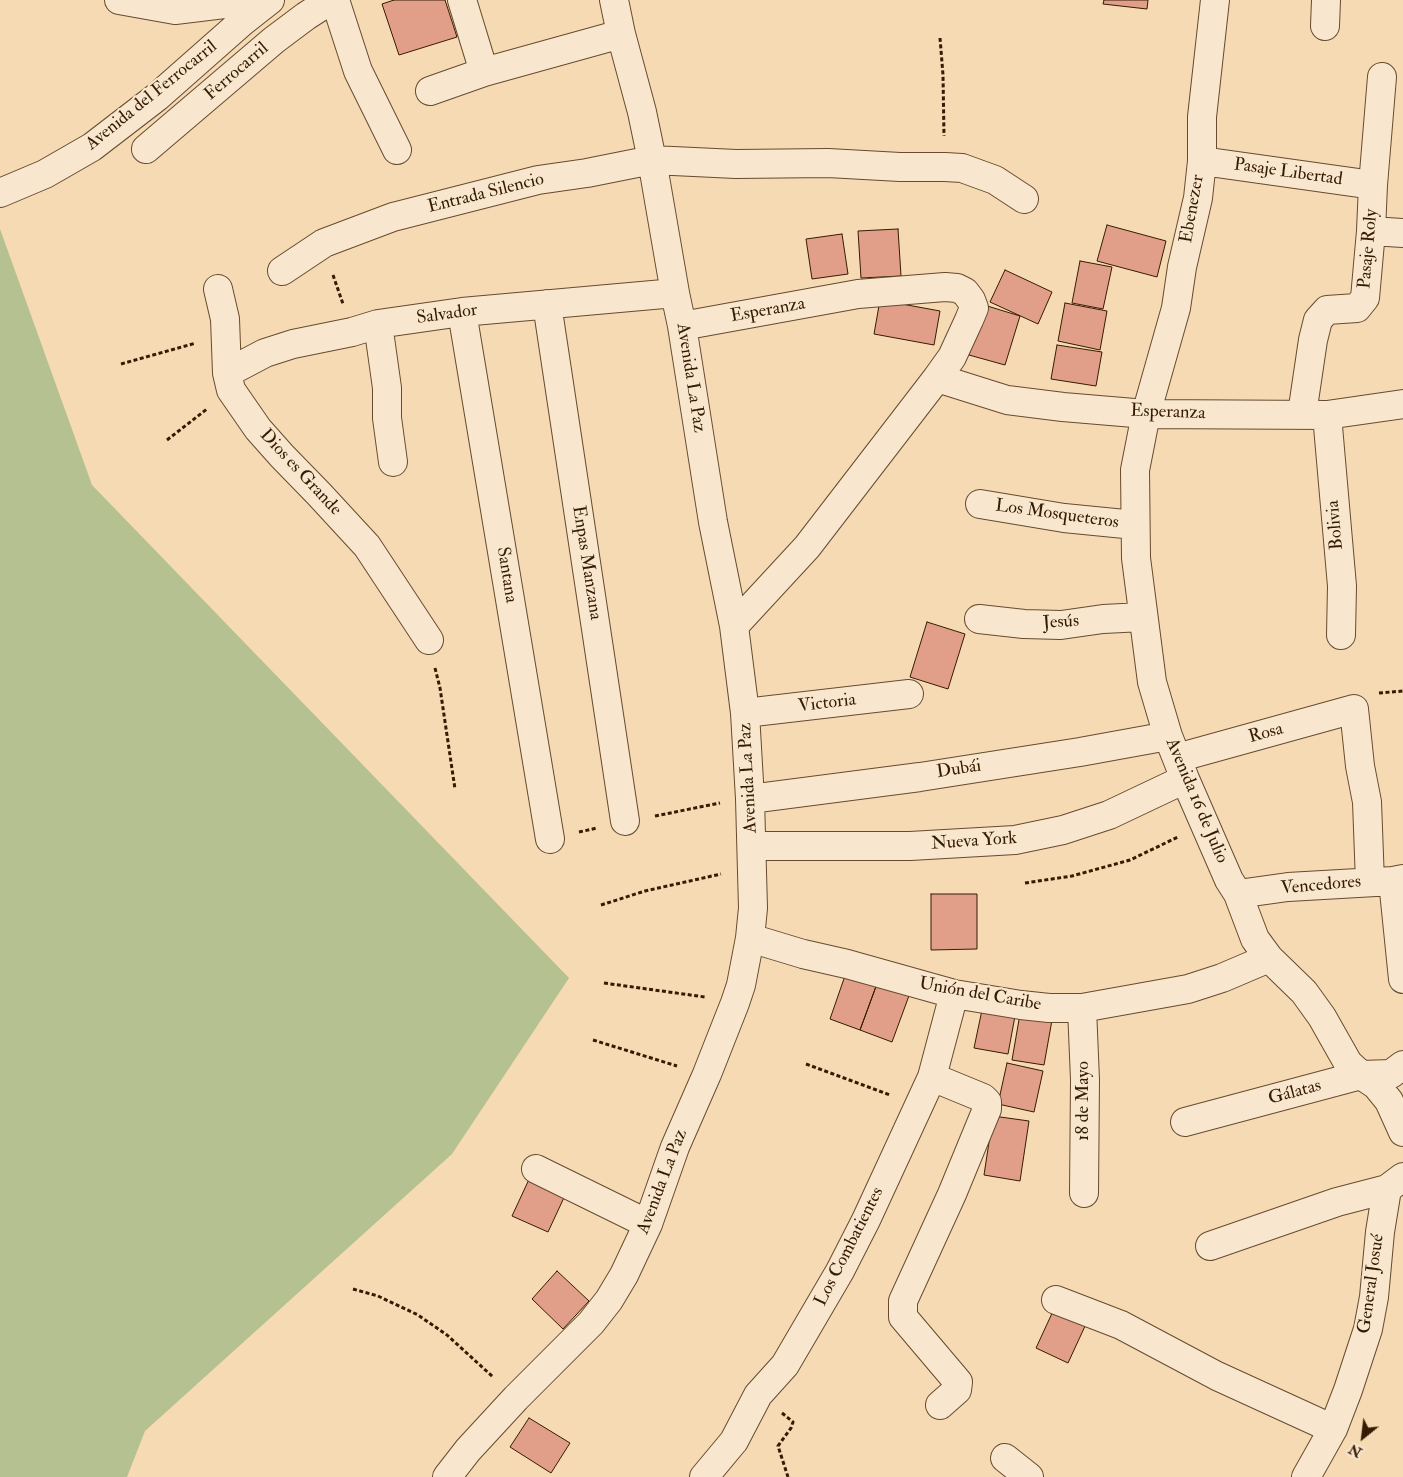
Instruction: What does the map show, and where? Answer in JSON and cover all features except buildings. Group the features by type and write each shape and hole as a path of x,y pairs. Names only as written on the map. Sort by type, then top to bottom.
{"street":[{"path":"120,0 175,10 257,0"},
{"name":"Avenida del Ferrocarril","path":"0,193 45,174 92,147 144,107 270,0"},
{"path":"333,0 358,71 397,150"},
{"name":"Ferrocarril","path":"146,148 274,40 306,16 333,0"},
{"path":"462,0 484,72"},
{"name":"Avenida La Paz","path":"447,1477 468,1450 516,1398 586,1328 609,1300 624,1275 648,1224 675,1147 735,1003 741,985 750,938 752,859 750,799 745,713 734,626 713,522 682,326 674,293 652,160 640,103 620,34 614,0"},
{"name":"Ebenezer","path":"1146,414 1176,308 1182,267 1198,198 1202,161 1202,117 1215,0"},
{"path":"430,90 484,72 620,34"},
{"name":"Pasaje Roly","path":"1315,414 1313,340 1318,320 1327,310 1354,309 1365,298 1382,77"},
{"name":"Entrada Silencio","path":"282,271 324,243 392,217 538,180 587,173 652,160 736,164 828,163 962,168 995,180 1024,199"},
{"name":"Pasaje Libertad","path":"1202,161 1374,184"},
{"path":"1371,232 1403,234"},
{"name":"Esperanza","path":"682,326 858,294 945,287 957,288 965,292 974,308 952,357 937,378 808,547 734,626"},
{"path":"218,289 225,319 229,381"},
{"name":"Salvador","path":"229,381 265,353 293,344 365,328 462,312 674,293"},
{"name":"Enpas Manzana","path":"547,304 625,821"},
{"name":"Santana","path":"462,312 550,839"},
{"path":"365,328 387,388 387,418 393,462"},
{"name":"Esperanza","path":"937,378 1007,400 1146,414 1315,414 1403,404"},
{"name":"Dios es Grande","path":"229,381 258,428 367,546 429,640"},
{"name":"Avenida 16 de Julio","path":"1146,414 1135,470 1134,525 1136,558 1152,682 1177,758 1229,880 1238,894 1255,939 1269,958 1304,992 1322,1017 1348,1063 1376,1085 1389,1101 1403,1132"},
{"name":"Bolivia","path":"1315,414 1342,586 1341,635"},
{"name":"Los Mosqueteros","path":"980,504 1064,518 1134,525"},
{"name":"Jesús","path":"979,619 1024,624 1061,625 1102,619 1143,617"},
{"name":"Victoria","path":"745,713 909,694"},
{"name":"Rosa","path":"1177,758 1354,709 1360,766 1367,802 1389,881"},
{"name":"Dubái","path":"750,799 920,777 1080,752 1177,758"},
{"name":"Nueva York","path":"752,859 910,846 1015,840 1063,830 1109,815 1177,758"},
{"path":"1389,881 1403,980"},
{"name":"Vencedores","path":"1238,894 1288,887 1389,881"},
{"name":"Unión del Caribe","path":"750,938 954,994 1049,1008 1082,1008 1188,988 1222,978 1269,958"},
{"name":"Los Combatientes","path":"704,1477 734,1441 758,1395 785,1365 840,1271 866,1220 932,1077 954,994"},
{"name":"18 de Mayo","path":"1082,1008 1084,1193"},
{"name":"Gálatas","path":"1185,1122 1361,1075 1391,1074 1403,1065"},
{"path":"932,1077 983,1098 987,1102 987,1109 952,1194 903,1301 904,1317 958,1382 957,1390 940,1405"},
{"path":"536,1169 648,1224"},
{"path":"1210,1246 1395,1183"},
{"name":"General Josué","path":"1306,1477 1333,1429 1368,1329 1374,1297 1380,1232 1395,1183"},
{"path":"1056,1300 1121,1325 1218,1376 1333,1429"},
{"path":"1005,1458 1029,1477"}],"path":[{"path":"940,38 943,75 944,167"},
{"path":"324,243 334,279 365,328"},
{"path":"121,364 195,343 226,338"},
{"path":"167,440 229,381"},
{"path":"429,640 440,688 455,789"},
{"path":"1025,883 1072,876 1130,860 1206,824"},
{"path":"601,905 645,891 716,874 752,859"},
{"path":"604,983 692,994 735,1003"},
{"path":"593,1040 640,1056 707,1074"},
{"path":"806,1064 918,1106"},
{"path":"353,1289 378,1296 433,1325 447,1335 516,1398"},
{"path":"758,1395 792,1422 791,1428 778,1446 788,1477"}],"green space":[{"path":"0,229 92,485 569,978 452,1154 145,1431 127,1477 0,1477"}]}
